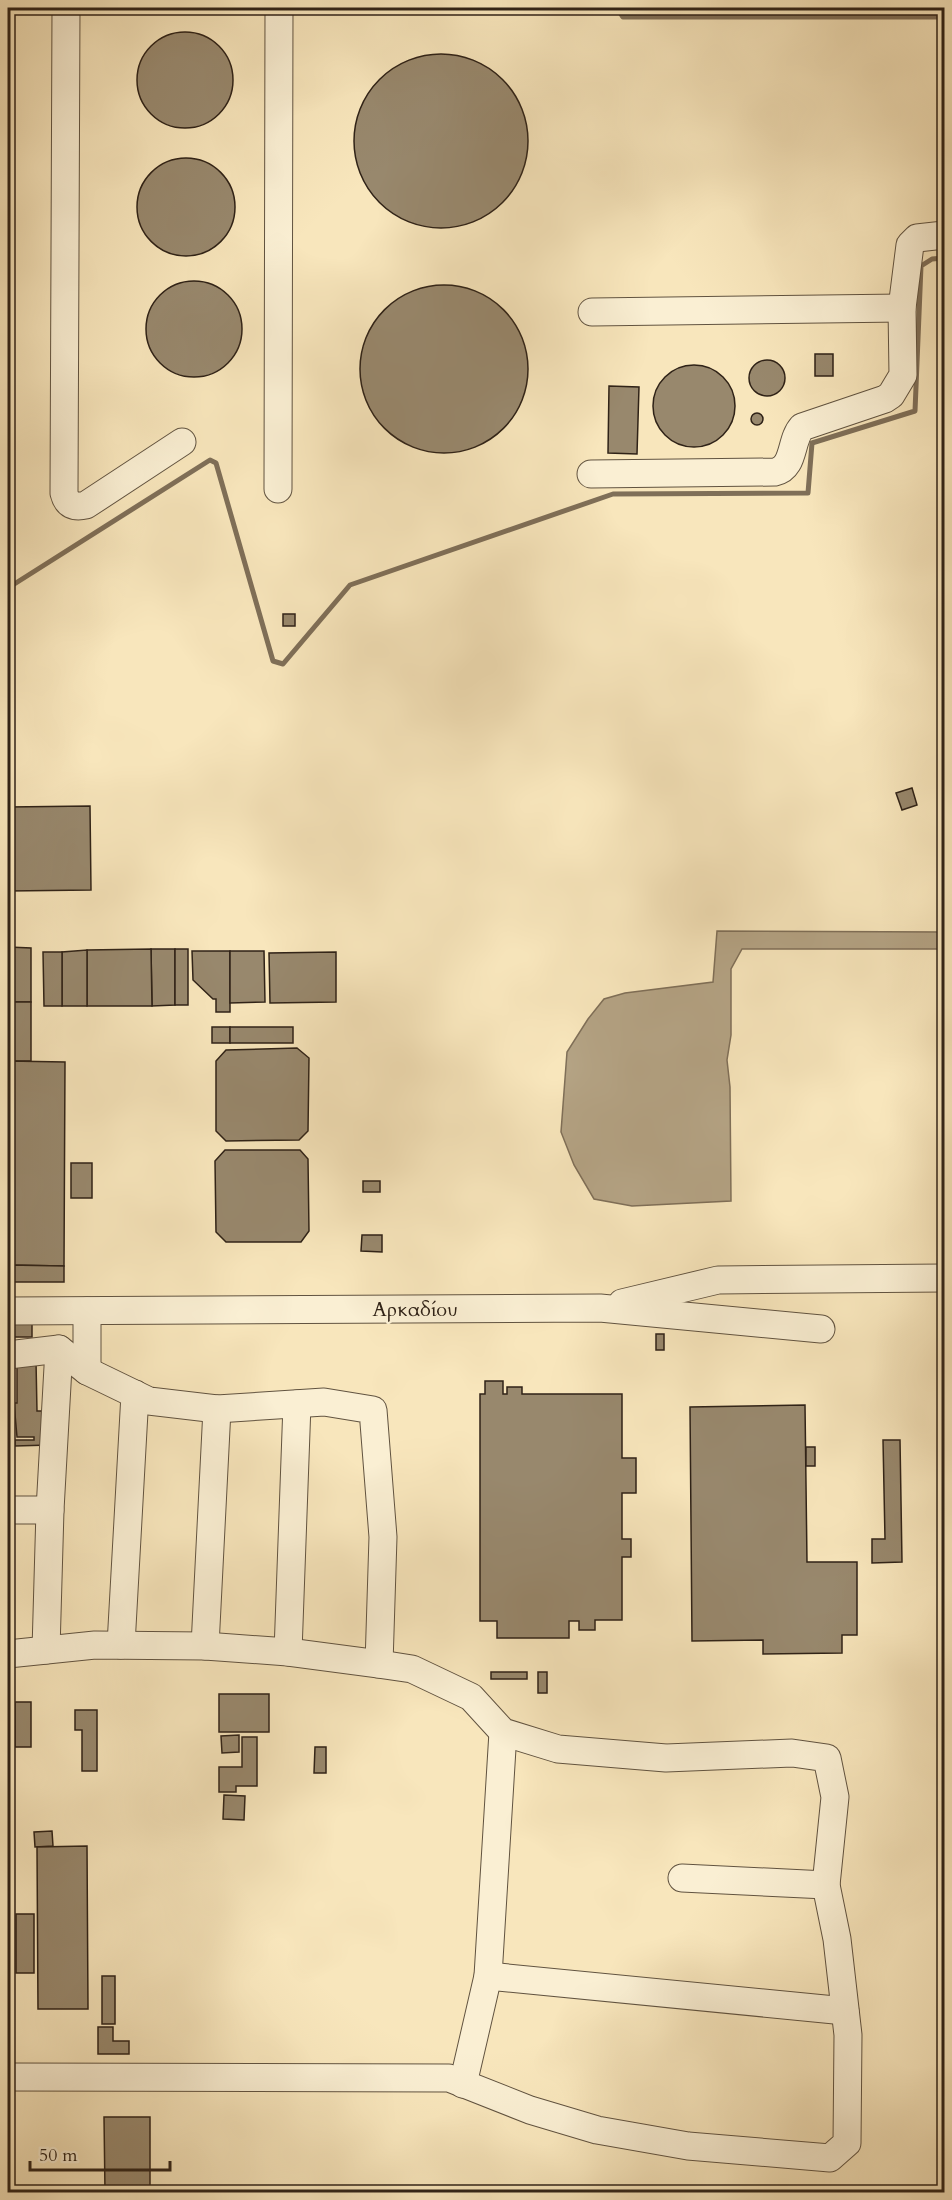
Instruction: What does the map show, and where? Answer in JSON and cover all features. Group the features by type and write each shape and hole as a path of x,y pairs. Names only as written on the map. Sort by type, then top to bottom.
{"street":[{"path":"66,8 64,493 66,500 71,506 86,505 182,442"},
{"path":"278,489 279,8"},
{"path":"591,474 775,472 783,470 788,462 796,434 802,427 891,395 903,375 902,308 910,245 917,238 945,236"},
{"path":"592,312 902,308"},
{"path":"600,1308 718,1280 945,1278"},
{"name":"Αρκαδίου","path":"8,1311 600,1308 821,1329"},
{"path":"87,1311 87,1371"},
{"path":"46,1650 50,1510 59,1349"},
{"path":"8,1355 59,1349 87,1371 149,1401 217,1408 324,1402 372,1410 383,1537 379,1664"},
{"path":"121,1645 135,1394"},
{"path":"288,1652 297,1404"},
{"path":"205,1646 217,1408"},
{"path":"8,1510 50,1510"},
{"path":"8,1653 95,1645 205,1646 288,1652 412,1670 471,1697 503,1732 558,1749 666,1758 792,1753 827,1758 835,1797 826,1885 837,1939 848,2035 847,2143 830,2158 688,2146 597,2130 530,2110 456,2081 8,2077"},
{"path":"456,2081 488,1976 503,1732"},
{"path":"682,1878 826,1885"},
{"path":"488,1976 845,2011"}],"shaded area":[{"path":"717,931 944,932 944,949 742,949 731,969 731,1035 727,1060 730,1087 731,1201 632,1206 594,1199 574,1165 561,1132 567,1052 604,999 625,993 713,982"},
{"path":"942,1304 944,1304 944,2192 938,2192"}],"building":[{"path":"185,32 203,36 219,46 229,62 233,80 229,98 219,114 203,124 185,128 167,124 151,114 141,98 137,80 141,62 151,46 167,36"},
{"path":"441,54 474,61 489,69 502,80 513,93 521,108 528,141 521,174 513,189 502,202 489,213 474,221 441,228 408,221 393,213 380,202 369,189 361,174 354,141 361,108 369,93 380,80 393,69 408,61"},
{"path":"186,158 205,162 220,173 231,188 235,207 231,226 220,241 205,252 186,256 167,252 152,241 141,226 137,207 141,188 152,173 167,162"},
{"path":"194,281 212,285 228,295 238,311 242,329 238,347 228,363 212,373 194,377 176,373 160,363 150,347 146,329 150,311 160,295 176,285"},
{"path":"444,285 476,291 491,299 503,310 514,322 522,337 528,369 522,401 514,416 503,428 491,439 476,447 444,453 412,447 397,439 385,428 374,416 366,401 360,369 366,337 374,322 385,310 397,299 412,291"},
{"path":"815,354 833,354 833,376 815,376"},
{"path":"767,360 780,365 785,378 780,391 767,396 754,391 749,378 754,365"},
{"path":"694,365 710,368 723,377 732,390 735,406 732,422 723,435 710,444 694,447 678,444 665,435 656,422 653,406 656,390 665,377 678,368"},
{"path":"609,386 639,387 637,454 608,453"},
{"path":"759,413 763,419 759,425 755,425 751,417"},
{"path":"283,614 295,614 295,626 283,626"},
{"path":"912,788 917,805 902,810 896,793"},
{"path":"90,806 91,890 8,891 8,807"},
{"path":"8,947 31,948 31,1002 8,1002"},
{"path":"151,949 175,949 175,1005 152,1006"},
{"path":"151,949 152,1006 87,1006 87,950"},
{"path":"175,949 188,949 188,1005 175,1005"},
{"path":"87,950 87,1006 62,1006 62,952"},
{"path":"192,951 230,951 230,1012 216,1012 216,999 213,999 193,980"},
{"path":"230,951 264,951 265,1002 230,1003"},
{"path":"43,952 62,952 62,1006 44,1006"},
{"path":"336,952 336,1002 270,1003 269,953"},
{"path":"8,1002 31,1002 31,1061 8,1061"},
{"path":"212,1027 230,1027 230,1043 212,1043"},
{"path":"230,1027 293,1027 293,1043 230,1043"},
{"path":"297,1048 309,1058 308,1131 299,1140 226,1141 216,1131 216,1061 226,1050"},
{"path":"8,1061 65,1062 64,1266 8,1265"},
{"path":"225,1150 300,1150 308,1159 309,1231 301,1242 226,1242 216,1232 215,1161"},
{"path":"71,1163 92,1163 92,1198 71,1198"},
{"path":"363,1181 380,1181 380,1192 363,1192"},
{"path":"362,1235 382,1235 382,1252 361,1251"},
{"path":"8,1265 64,1266 64,1282 8,1282"},
{"path":"13,1324 32,1324 32,1337 13,1337"},
{"path":"656,1334 664,1334 664,1350 656,1350"},
{"path":"17,1361 36,1361 37,1411 44,1411 49,1445 15,1446 15,1440 34,1440 34,1437 17,1437 14,1403 17,1403"},
{"path":"485,1381 503,1381 503,1394 507,1394 507,1387 522,1387 522,1394 622,1394 622,1458 636,1458 636,1493 622,1493 622,1539 631,1539 631,1557 622,1557 622,1620 595,1620 595,1630 579,1630 579,1621 569,1621 569,1638 497,1638 497,1621 480,1621 480,1394 485,1394"},
{"path":"805,1405 807,1562 857,1562 857,1635 842,1635 842,1653 763,1654 763,1640 692,1641 690,1407"},
{"path":"883,1440 900,1440 902,1562 872,1563 872,1539 885,1539"},
{"path":"806,1447 815,1447 815,1466 806,1466"},
{"path":"491,1672 527,1672 527,1679 491,1679"},
{"path":"538,1672 547,1672 547,1693 538,1693"},
{"path":"219,1694 269,1694 269,1732 219,1732"},
{"path":"15,1702 31,1702 31,1747 15,1747"},
{"path":"75,1710 97,1710 97,1771 82,1771 82,1730 75,1730"},
{"path":"239,1735 239,1752 222,1753 221,1736"},
{"path":"242,1737 257,1737 257,1786 236,1786 236,1792 219,1792 219,1767 242,1767"},
{"path":"315,1747 326,1747 326,1773 314,1773"},
{"path":"224,1795 245,1796 244,1820 223,1819"},
{"path":"52,1831 53,1846 35,1847 34,1832"},
{"path":"87,1846 88,2009 38,2009 37,1847"},
{"path":"16,1914 34,1914 34,1973 16,1973"},
{"path":"102,1976 115,1976 115,2024 102,2024"},
{"path":"98,2027 113,2027 113,2041 129,2041 129,2054 98,2054"},
{"path":"104,2117 150,2117 150,2192 105,2192"}],"waterway":[{"path":"617,8 623,17 944,17"},
{"path":"8,588 210,460 216,463 273,661 283,664 350,585 613,494 808,493 812,443 915,411 921,266 932,259 944,258"}]}
